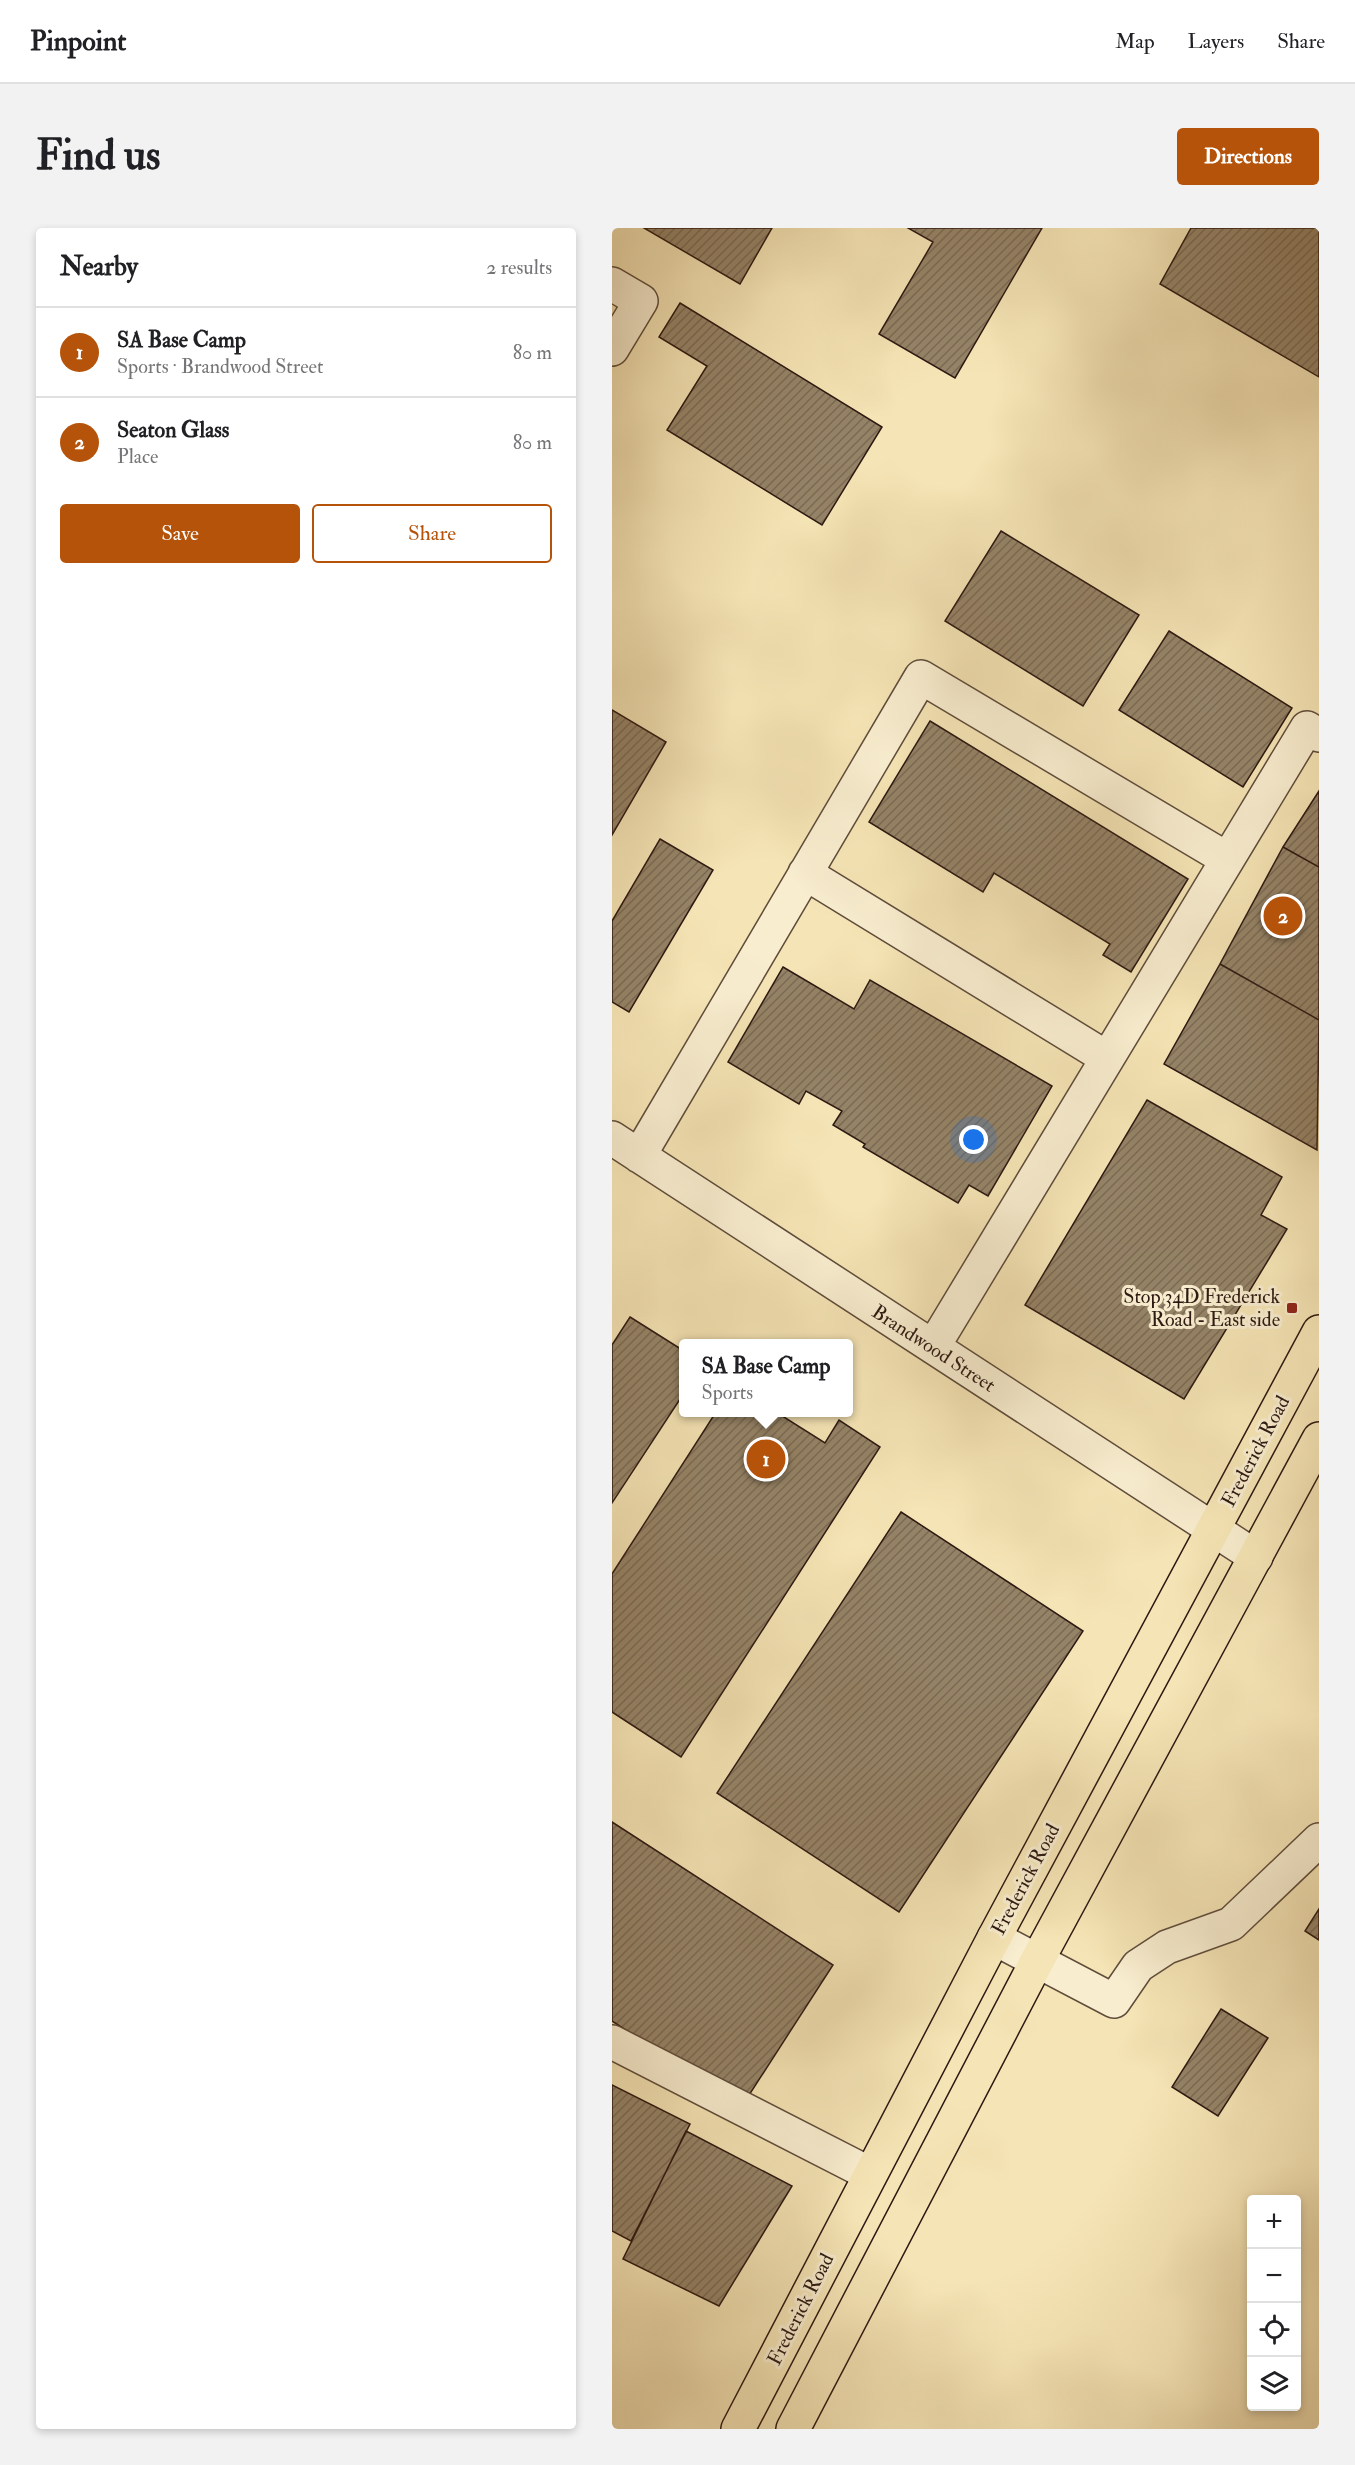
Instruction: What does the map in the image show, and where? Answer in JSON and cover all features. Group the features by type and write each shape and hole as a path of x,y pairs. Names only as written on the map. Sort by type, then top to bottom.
{"main road":[{"name":"Frederick Road","path":"738,2429 994,1938 1319,1332"},
{"path":"793,2429 1037,1961 1319,1439"}],"street":[{"path":"612,284 641,301 612,349"},
{"path":"639,1156 921,677 1227,859"},
{"path":"933,1347 1307,728 1319,735"},
{"path":"805,873 1107,1058"},
{"name":"Brandwood Street","path":"612,1138 1256,1557"},
{"path":"994,1938 1114,2001 1138,1965 1167,1947 1231,1924 1319,1840"},
{"path":"612,2042 870,2174"}],"building":[{"path":"644,228 772,228 740,284"},
{"path":"908,228 1042,228 955,378 879,334 933,242"},
{"path":"1191,228 1319,228 1319,377 1160,284"},
{"path":"680,303 882,427 822,525 667,430 707,366 659,337"},
{"path":"1001,531 1139,615 1083,706 945,621"},
{"path":"1169,631 1292,708 1243,787 1119,710"},
{"path":"612,710 666,742 612,835"},
{"path":"930,721 1188,879 1131,972 1103,955 1110,944 994,873 983,892 869,822"},
{"path":"1319,791 1319,867 1283,847"},
{"path":"660,839 713,870 629,1012 612,1002 612,921"},
{"path":"1283,847 1319,867 1319,1020 1220,964"},
{"path":"1220,964 1319,1020 1317,1150 1164,1064"},
{"path":"783,967 854,1009 870,980 1052,1086 988,1196 969,1185 958,1203 863,1147 865,1144 833,1125 842,1111 806,1091 799,1104 728,1062"},
{"path":"1147,1100 1282,1177 1261,1215 1287,1229 1184,1399 1025,1305"},
{"path":"630,1317 679,1348 679,1401 612,1503 612,1345"},
{"path":"713,1417 784,1417 825,1443 839,1420 880,1447 681,1757 612,1712 612,1574"},
{"path":"901,1512 1083,1631 899,1912 717,1793"},
{"path":"612,1822 833,1965 742,2106 612,2021"},
{"path":"1319,1909 1319,1940 1305,1931"},
{"path":"1221,2009 1268,2038 1218,2116 1172,2087"},
{"path":"612,2085 690,2124 631,2241 612,2231"},
{"path":"686,2131 792,2186 719,2306 623,2259"}],"place":[{"name":"Seaton Glass","path":"1283,916"},
{"name":"Stop 34D Frederick Road - East side","path":"1292,1308"},
{"name":"SA Base Camp","path":"766,1459"}]}
